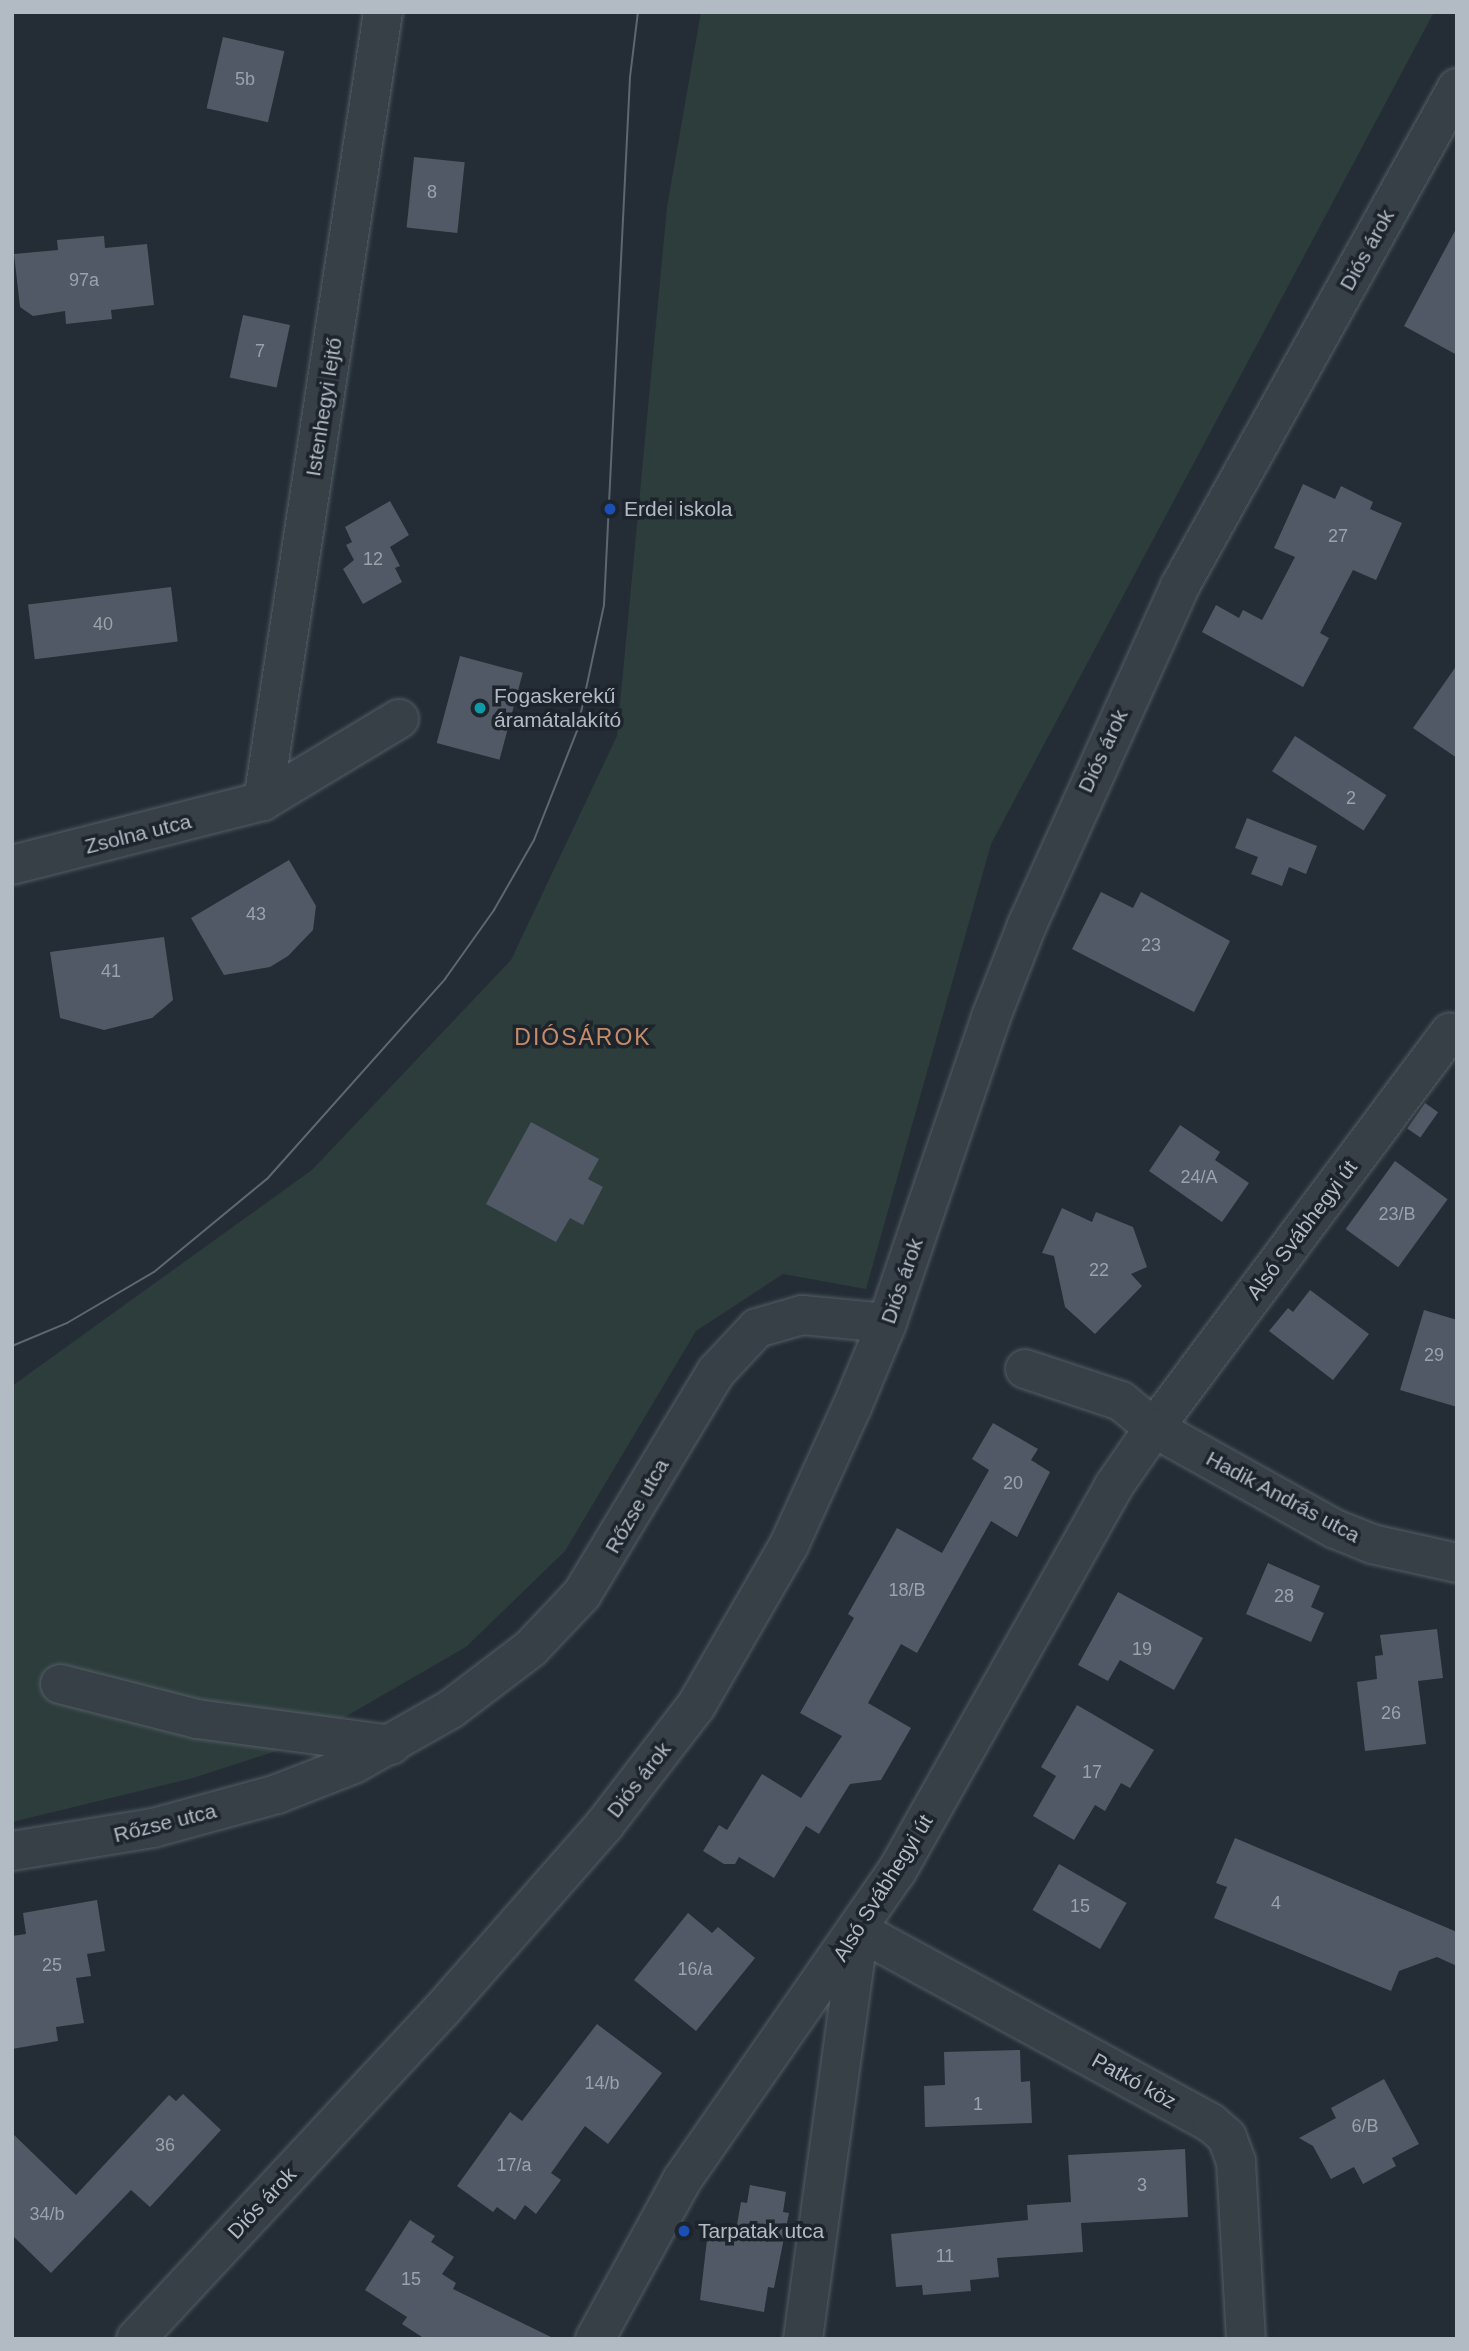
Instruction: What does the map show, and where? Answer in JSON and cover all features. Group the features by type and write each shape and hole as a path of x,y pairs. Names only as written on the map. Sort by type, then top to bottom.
{"street":[{"name":"Istenhegyi lejtő","path":"262,801 383,12"},
{"name":"Diós árok","path":"135,2339 459,1990 605,1824 696,1706 789,1545 887,1323 991,1017 1088,782 1180,586 1457,88"},
{"name":"Zsolna utca","path":"12,864 262,801 399,719"},
{"name":"Alsó Svábhegyi út","path":"595,2339 682,2180 859,1931 897,1871 1113,1487 1154,1427 1450,1033"},
{"name":"Rőzse utca","path":"12,1851 153,1828 278,1794 316,1781 391,1745 496,1678 555,1625 605,1561 716,1372 757,1328 802,1315 887,1323"},
{"path":"1025,1369 1121,1401 1154,1427"},
{"name":"Hadik András utca","path":"1154,1427 1348,1534 1372,1544 1457,1563"},
{"path":"60,1684 197,1719 391,1745"},
{"path":"803,2339 859,1931"},
{"name":"Patkó köz","path":"859,1931 1211,2123 1227,2137 1236,2162 1245,2339"}],"shaded area":[{"path":"701,12 1434,12 991,844 866,1289 783,1274 696,1331 565,1551 466,1647 298,1744 193,1778 12,1822 12,1386 312,1170 511,960 617,736 667,207"}],"building":[{"path":"223,37 284,51 268,122 207,108"},
{"path":"414,157 465,162 457,233 407,228"},
{"path":"1457,227 1457,355 1404,326"},
{"path":"104,236 105,248 147,244 154,305 111,310 112,319 66,324 65,311 33,316 20,307 14,254 58,250 57,240"},
{"path":"243,315 290,325 277,388 230,378"},
{"path":"1303,484 1335,499 1341,486 1373,502 1370,509 1402,523 1376,580 1353,570 1320,633 1329,638 1303,687 1202,632 1216,605 1239,618 1243,610 1262,620 1295,557 1274,548"},
{"path":"390,501 409,535 390,547 400,566 395,568 402,582 363,604 343,569 354,560 346,545 352,542 345,527"},
{"path":"171,587 178,642 35,659 28,605"},
{"name":"Fogaskerekű áramátalakító","path":"460,656 523,673 499,760 437,743"},
{"path":"1457,665 1457,758 1413,728"},
{"path":"1295,736 1386,795 1364,831 1272,771"},
{"path":"1247,818 1317,846 1306,874 1289,867 1282,886 1251,874 1258,857 1235,848"},
{"path":"289,860 316,906 313,930 288,956 270,967 224,975 191,918"},
{"path":"1101,892 1133,908 1141,892 1230,941 1194,1012 1072,949"},
{"path":"164,937 173,1000 152,1018 104,1030 60,1018 50,952"},
{"path":"1425,1103 1438,1112 1420,1138 1407,1128"},
{"path":"531,1122 599,1159 588,1179 603,1187 583,1225 570,1218 556,1242 486,1204"},
{"path":"1180,1125 1220,1152 1215,1160 1249,1183 1222,1222 1149,1171"},
{"path":"1395,1161 1448,1199 1398,1267 1346,1229"},
{"path":"1062,1208 1092,1222 1096,1212 1133,1227 1147,1267 1131,1274 1142,1286 1095,1334 1065,1307 1054,1256 1042,1253"},
{"path":"1310,1290 1369,1334 1333,1380 1269,1331 1288,1308 1293,1312"},
{"path":"1424,1310 1457,1320 1457,1407 1400,1390"},
{"path":"993,1423 1038,1449 1031,1460 1050,1472 1017,1537 991,1521 917,1653 901,1644 868,1703 911,1728 881,1780 850,1784 819,1834 806,1826 774,1878 739,1857 735,1864 724,1864 703,1851 719,1825 727,1830 762,1774 801,1798 842,1736 800,1713 854,1618 848,1614 897,1528 942,1553 989,1470 972,1459"},
{"path":"1268,1563 1320,1586 1311,1607 1324,1613 1311,1642 1246,1614"},
{"path":"1118,1592 1203,1638 1174,1690 1120,1660 1108,1681 1078,1665"},
{"path":"1437,1629 1443,1678 1418,1681 1426,1744 1365,1751 1357,1682 1377,1679 1375,1656 1383,1655 1380,1635"},
{"path":"1077,1705 1154,1750 1130,1788 1121,1783 1105,1811 1095,1805 1074,1840 1033,1816 1056,1776 1041,1767"},
{"path":"1235,1838 1457,1932 1457,1966 1437,1957 1399,1971 1391,1991 1214,1918 1227,1887 1216,1883"},
{"path":"1059,1864 1127,1903 1100,1949 1032,1910"},
{"path":"97,1900 105,1951 87,1954 91,1976 76,1978 84,2023 56,2027 58,2041 12,2049 12,1936 26,1934 23,1913"},
{"path":"688,1913 712,1933 718,1927 755,1958 696,2031 634,1980"},
{"path":"597,2024 662,2073 608,2144 585,2126 551,2173 561,2180 536,2214 525,2205 515,2220 497,2207 493,2212 457,2186 510,2112 522,2121"},
{"path":"1020,2050 1021,2082 1030,2081 1032,2123 925,2127 924,2086 945,2085 944,2052"},
{"path":"1384,2079 1419,2144 1392,2158 1396,2166 1363,2184 1354,2167 1331,2179 1313,2146 1299,2138 1336,2118 1331,2108"},
{"path":"183,2094 221,2130 150,2207 131,2190 51,2273 12,2235 12,2133 76,2195 169,2095 176,2101"},
{"path":"1185,2149 1188,2217 1081,2223 1083,2252 997,2258 999,2277 970,2280 971,2291 923,2295 922,2285 896,2287 891,2234 1028,2220 1027,2205 1071,2202 1068,2155"},
{"path":"750,2185 786,2192 783,2212 789,2213 774,2288 768,2287 764,2312 700,2300 708,2231 735,2236 741,2202 747,2203"},
{"path":"410,2220 435,2236 431,2242 454,2257 442,2274 456,2283 453,2289 555,2339 425,2339 402,2324 407,2317 365,2290"}],"tram line":[{"path":"12,1346 67,1323 154,1272 267,1179 445,979 494,910 534,840 577,731 604,605 630,77 638,12"}],"place":[{"name":"Erdei iskola","path":"610,509"},
{"name":"Fogaskerekű áramátalakító","path":"480,708"},
{"name":"Tarpatak utca","path":"684,2231"}],"district":[{"name":"DIÓSÁROK","path":"583,1037"}]}
